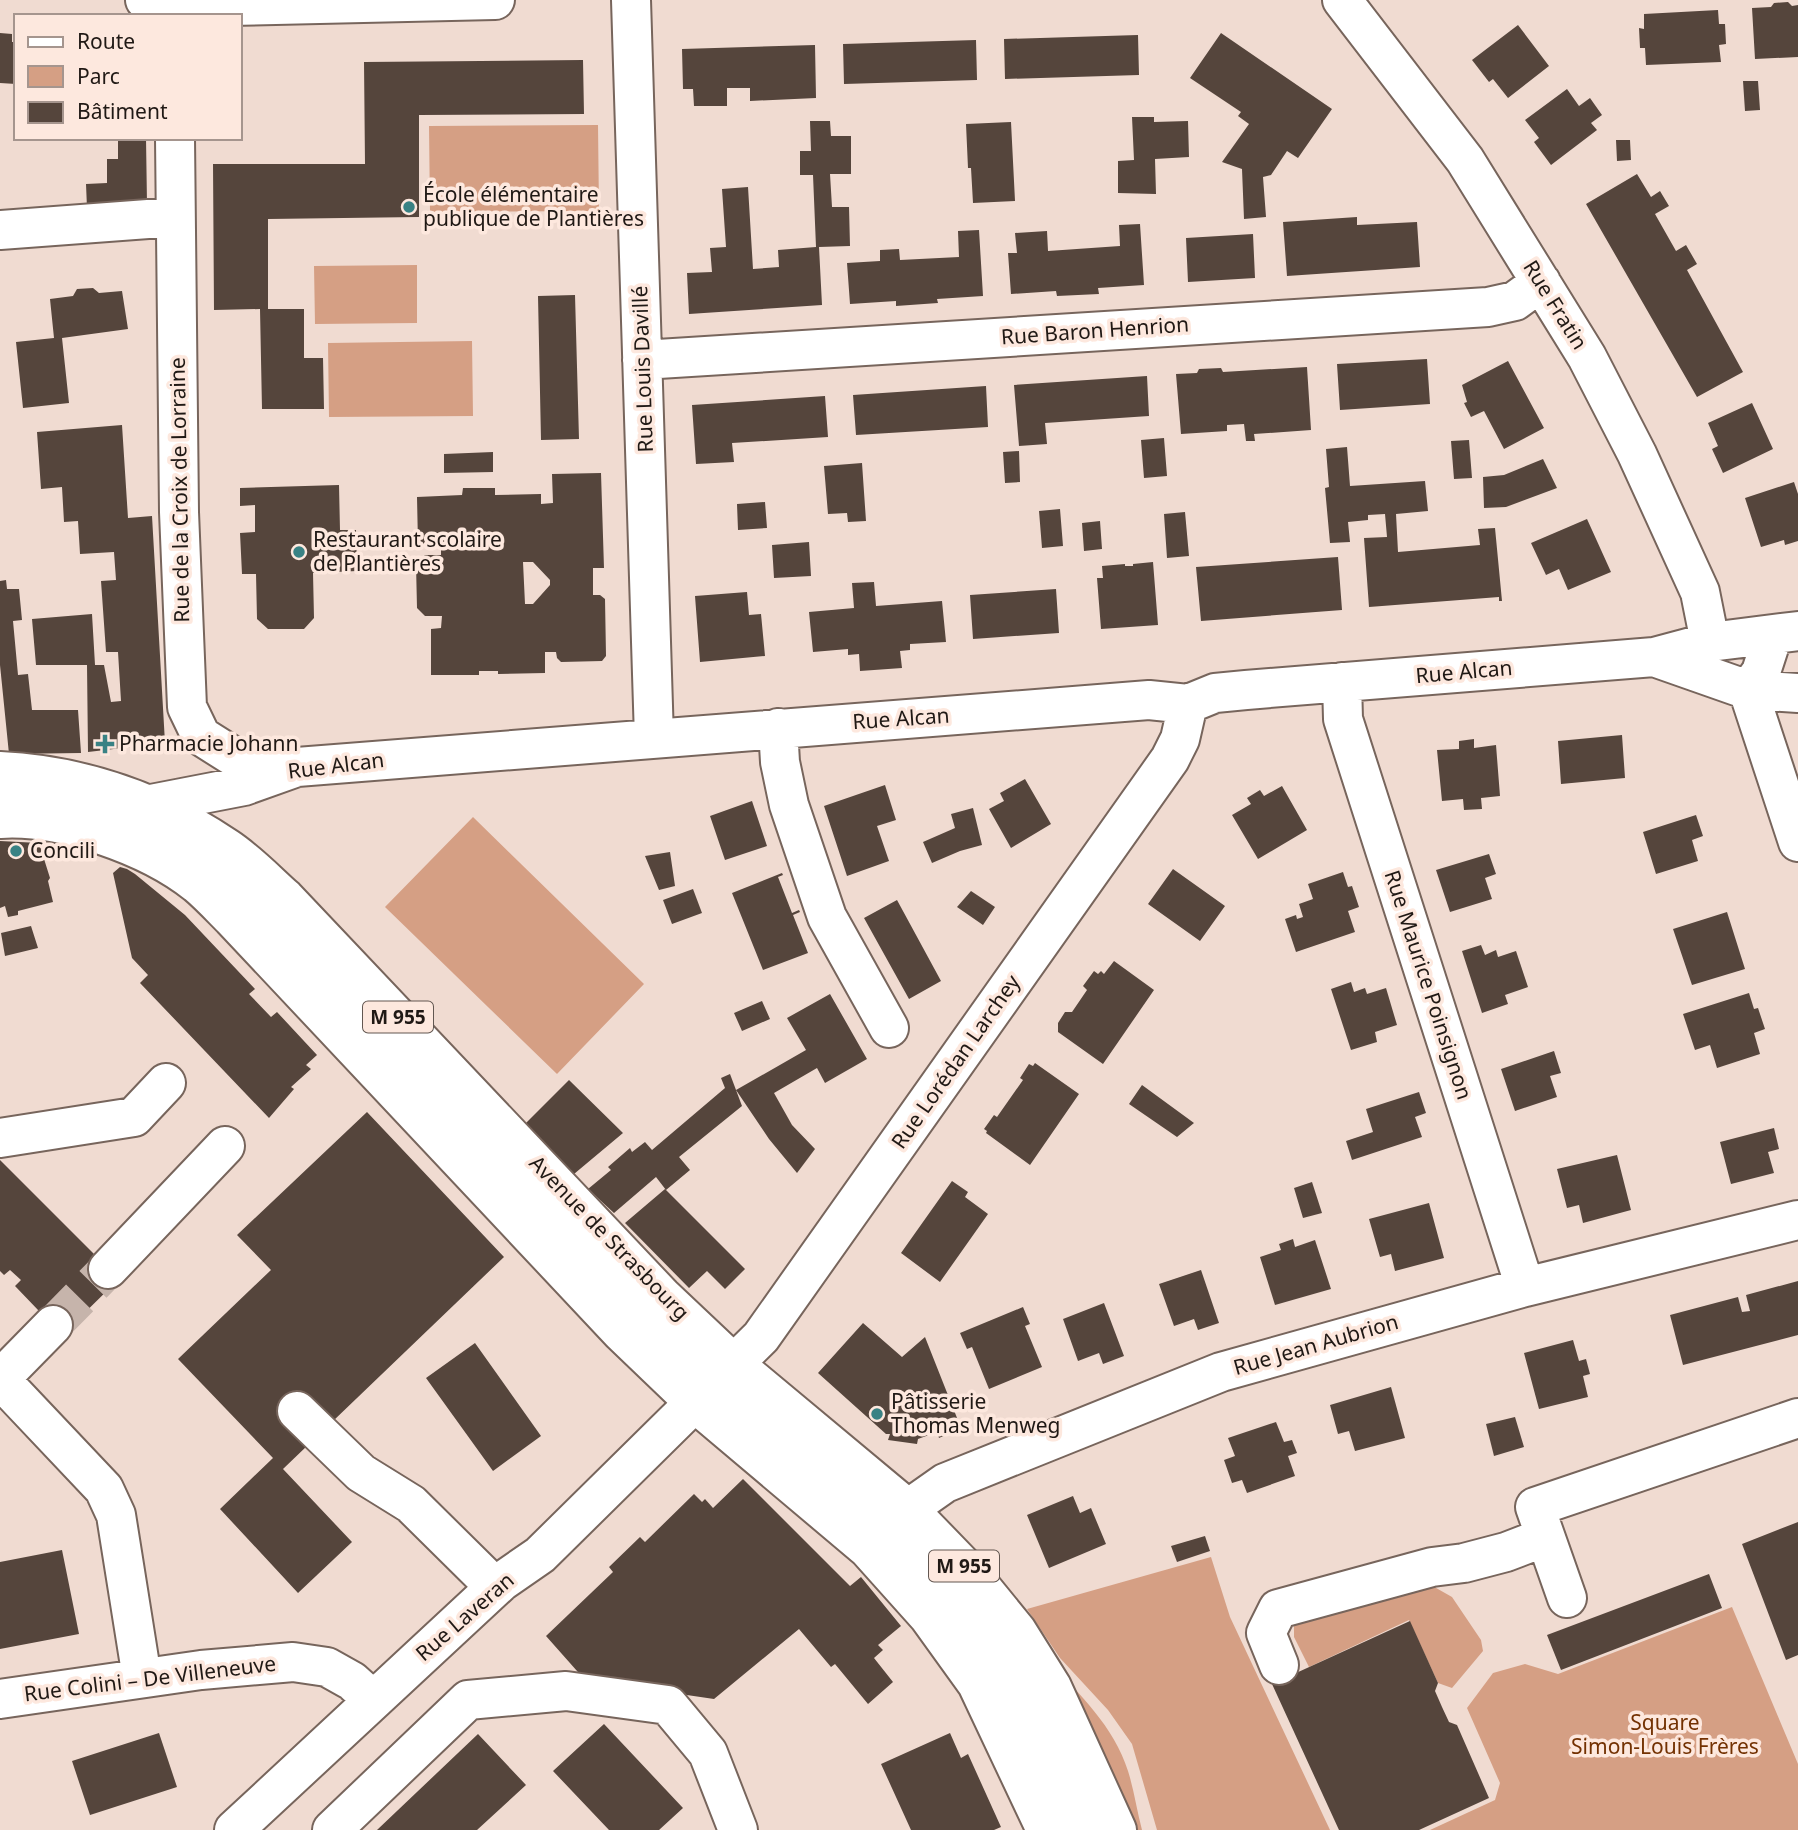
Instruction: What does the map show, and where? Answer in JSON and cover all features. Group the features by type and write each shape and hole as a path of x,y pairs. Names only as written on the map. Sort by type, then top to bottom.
{"street":[{"path":"167,7 229,3 495,0"},
{"name":"Rue Louis Davillé","path":"632,0 654,738"},
{"name":"Rue Fratin","path":"1342,0 1465,160 1587,358 1637,454 1700,592 1710,642"},
{"name":"Rue de la Croix de Lorraine","path":"175,140 179,512 187,707 201,736 239,760 297,767"},
{"path":"0,230 175,217"},
{"name":"Rue Baron Henrion","path":"642,360 1488,307 1515,301 1541,282"},
{"path":"1654,657 1710,642 1786,633"},
{"path":"1748,690 1786,633"},
{"path":"1654,657 1748,690 1798,693"},
{"name":"Rue Alcan","path":"150,804 244,786 297,767 1149,701 1188,704 1215,693 1654,657"},
{"name":"Rue Maurice Poinsignon","path":"1342,682 1343,719 1525,1287"},
{"path":"1748,690 1798,842"},
{"name":"Rue Lorédan Larchey","path":"714,1384 761,1337 1170,759 1180,739 1188,704"},
{"path":"778,728 780,762 789,805 827,917 888,1028"},
{"name":"Avenue de Strasbourg","path":"0,771 27,772 87,782 150,804 229,849 285,898 662,1296 714,1384"},
{"name":"Avenue de Strasbourg","path":"0,799 34,797 80,804 117,815 180,846 226,881 638,1317 888,1530 961,1608 1008,1672 1083,1830"},
{"name":"Avenue de Strasbourg","path":"0,819 63,825 122,841 163,861 198,884 621,1332 714,1384 888,1530 970,1572 1017,1631 1052,1687 1116,1830"},
{"path":"0,1138 134,1116 166,1083"},
{"path":"108,1269 225,1146"},
{"name":"Rue Jean Aubrion","path":"888,1530 945,1483 1221,1372 1525,1287 1798,1220"},
{"path":"53,1325 0,1379 104,1489 112,1502 142,1678"},
{"name":"Rue Laveran","path":"234,1830 495,1587 540,1555 714,1384"},
{"path":"297,1411 361,1474 411,1504 495,1587"},
{"path":"1567,1598 1535,1507 1798,1418"},
{"name":"Avenue de Strasbourg","path":"888,1530 928,1616 977,1684 1046,1830"},
{"path":"1279,1665 1266,1633 1278,1609 1432,1567 1464,1563 1506,1552 1545,1537"},
{"name":"Rue Colini – De Villeneuve","path":"0,1699 142,1678 293,1661 327,1667 352,1681 373,1700"},
{"path":"332,1830 468,1700 566,1691 668,1705 708,1752 738,1830"}],"green space":[{"path":"598,125 599,211 430,212 429,126"},
{"path":"417,265 417,323 315,324 314,266"},
{"path":"472,341 473,416 329,417 328,343"},
{"path":"473,817 644,984 557,1074 385,907"},
{"path":"1211,1557 1230,1617 1330,1830 1157,1830 1132,1744 1108,1710 1060,1658 1027,1609"},
{"path":"1422,1580 1452,1597 1481,1640 1483,1651 1452,1688 1438,1683 1409,1620 1309,1667 1294,1637 1294,1623"},
{"name":"Square Simon-Louis Frères","path":"1732,1607 1798,1764 1798,1830 1430,1830 1495,1800 1500,1783 1467,1708 1493,1673 1525,1664 1558,1674"},
{"path":"1048,1660 1094,1711 1114,1739 1128,1771 1142,1830 1129,1830"}],"building":[{"path":"1788,2 1792,6 1798,5 1798,57 1755,59 1752,8 1771,7 1774,3"},
{"path":"1718,10 1719,24 1725,24 1726,44 1719,45 1721,62 1646,65 1645,48 1640,48 1639,28 1644,29 1644,14"},
{"path":"1518,25 1549,66 1508,98 1493,79 1489,82 1472,60"},
{"path":"0,33 12,34 14,84 0,83"},
{"path":"1221,33 1332,109 1298,158 1287,151 1271,175 1263,177 1266,217 1244,219 1242,169 1222,162 1249,124 1238,116 1241,112 1190,78"},
{"path":"1138,35 1139,75 1005,79 1004,39"},
{"path":"976,40 977,80 844,84 843,44"},
{"path":"815,45 816,98 750,101 750,88 727,88 727,106 694,106 693,89 683,89 682,49"},
{"path":"583,60 584,114 419,115 419,217 268,219 268,309 304,309 304,358 323,358 324,409 262,409 260,309 214,310 213,164 365,164 364,62"},
{"path":"1743,81 1758,81 1760,110 1745,111"},
{"path":"1567,89 1579,106 1590,98 1602,115 1591,123 1597,130 1551,165 1534,142 1539,138 1525,120"},
{"path":"1132,117 1154,117 1154,122 1188,121 1189,157 1155,159 1156,194 1118,193 1118,161 1134,160"},
{"path":"810,121 830,121 831,136 851,136 851,174 830,174 832,207 849,207 850,246 819,247 822,305 689,314 687,273 712,272 710,248 726,247 722,189 748,187 753,269 779,267 778,250 816,247 813,175 800,175 800,151 811,151"},
{"path":"1011,122 1015,201 973,203 966,124"},
{"path":"118,140 146,140 147,204 87,208 86,184 107,183 107,159 118,159"},
{"path":"1616,140 1630,140 1631,160 1617,161"},
{"path":"1637,174 1651,197 1660,191 1669,206 1655,214 1676,251 1686,245 1697,264 1687,270 1743,372 1697,397 1586,204"},
{"path":"1357,217 1357,225 1417,222 1420,267 1287,276 1283,222"},
{"path":"1140,224 1144,285 1098,288 1099,294 1057,296 1056,291 1011,294 1008,253 1017,253 1015,233 1047,231 1048,251 1120,246 1119,225"},
{"path":"979,230 983,296 937,299 938,303 896,306 896,301 850,304 847,263 880,261 880,250 899,249 900,260 959,257 958,231"},
{"path":"1253,234 1255,278 1188,282 1186,238"},
{"path":"93,288 99,293 122,291 128,329 62,338 69,403 23,408 16,342 54,338 50,299 73,296 77,289"},
{"path":"575,295 579,439 541,440 538,296"},
{"path":"1427,359 1430,404 1340,410 1337,364"},
{"path":"1508,361 1544,428 1504,449 1484,411 1471,417 1464,403 1467,402 1462,385"},
{"path":"1307,367 1311,430 1254,434 1255,441 1246,441 1244,424 1227,425 1227,431 1181,434 1176,374 1197,373 1199,369 1221,368 1223,372"},
{"path":"1147,376 1149,416 1045,423 1047,444 1019,446 1014,385"},
{"path":"986,386 988,427 856,435 853,395"},
{"path":"825,396 828,437 732,443 734,462 696,464 692,405"},
{"path":"1752,403 1773,449 1723,473 1712,449 1718,446 1708,423"},
{"path":"122,425 128,518 152,516 165,743 88,752 87,665 36,665 32,619 92,614 95,665 104,665 111,702 121,701 118,652 106,652 101,581 116,580 114,552 80,554 78,521 64,522 62,487 41,489 37,432"},
{"path":"1164,438 1167,476 1144,478 1141,440"},
{"path":"1469,440 1472,478 1454,479 1451,441"},
{"path":"1347,447 1350,486 1425,481 1428,511 1396,514 1398,552 1480,545 1478,529 1495,528 1502,601 1499,601 1499,597 1369,607 1364,538 1387,537 1385,514 1368,515 1368,520 1348,522 1350,542 1330,543 1325,488 1329,487 1326,449"},
{"path":"1019,451 1020,482 1005,483 1003,452"},
{"path":"493,452 493,472 444,473 444,454"},
{"path":"1543,459 1557,488 1506,507 1484,508 1483,477 1504,475"},
{"path":"862,463 866,521 848,522 847,513 828,514 824,466"},
{"path":"601,473 604,568 593,568 593,595 600,595 605,599 606,656 602,661 561,662 556,652 545,652 545,673 498,674 498,671 479,671 479,675 431,675 431,629 441,628 442,616 425,616 417,608 416,564 425,555 441,555 441,543 418,544 417,497 462,495 463,488 495,488 495,495 541,494 541,504 553,503 552,474","holes":["523,562 533,562 550,580 550,585 533,604 525,604"]},
{"path":"1794,482 1798,494 1798,541 1785,545 1784,540 1761,547 1745,498"},
{"name":"Restaurant scolaire de Plantières","path":"339,485 340,530 356,530 357,571 313,573 314,618 304,629 268,629 257,619 256,574 242,574 240,533 255,532 255,505 240,506 240,488"},
{"path":"765,502 767,528 738,530 737,504"},
{"path":"1060,509 1063,546 1042,548 1039,511"},
{"path":"1185,512 1189,556 1167,558 1164,514"},
{"path":"1587,519 1611,572 1568,590 1559,569 1546,575 1531,543"},
{"path":"1100,521 1102,549 1084,551 1082,523"},
{"path":"809,542 811,576 774,578 772,545"},
{"path":"1338,557 1342,610 1201,621 1196,567"},
{"path":"1153,562 1158,625 1101,629 1097,578 1103,578 1102,566 1133,566"},
{"path":"6,580 7,589 19,589 22,620 13,621 18,675 28,674 32,710 78,710 81,753 9,754 0,665 0,581"},
{"path":"874,582 876,606 942,601 946,642 910,644 910,650 900,651 902,668 860,671 859,654 848,655 848,649 813,652 809,612 854,608 852,583"},
{"path":"1056,589 1059,633 973,639 970,595"},
{"path":"747,592 749,615 761,614 765,656 700,662 695,596"},
{"path":"1622,735 1625,778 1561,784 1558,741"},
{"path":"1474,739 1474,748 1496,745 1500,796 1481,798 1482,809 1464,810 1463,799 1442,801 1437,750 1459,749 1459,741"},
{"path":"1025,779 1051,824 1011,848 989,809 1004,801 1000,793"},
{"path":"885,785 896,820 877,826 889,861 847,876 824,806"},
{"path":"1282,786 1307,830 1258,859 1232,815 1251,804 1247,798 1260,790 1264,796"},
{"path":"752,801 767,846 725,860 710,816"},
{"path":"973,808 982,845 932,863 923,842 955,828 951,814"},
{"path":"1696,815 1703,836 1692,840 1698,861 1656,874 1643,832"},
{"path":"0,841 39,843 50,878 48,881 53,902 18,911 18,915 8,917 5,906 0,908"},
{"path":"670,852 675,886 659,890 645,856"},
{"path":"1489,854 1496,874 1485,878 1492,899 1450,912 1436,870"},
{"path":"120,867 135,874 185,915 255,989 249,994 271,1017 277,1012 317,1055 306,1065 311,1069 291,1087 294,1089 269,1118 140,983 148,975 132,958 113,873"},
{"path":"1173,869 1225,906 1200,941 1148,904"},
{"path":"1343,872 1348,887 1352,886 1359,907 1348,911 1355,932 1296,952 1285,919 1296,915 1297,919 1303,917 1299,904 1313,899 1308,884"},
{"path":"782,873 783,875 778,877 792,913 799,910 800,912 793,915 808,953 763,970 732,893"},
{"path":"693,889 702,913 672,924 663,900"},
{"path":"971,891 995,907 983,925 957,907"},
{"path":"897,900 941,981 909,999 864,918"},
{"path":"1727,912 1745,969 1692,985 1673,929"},
{"path":"31,926 38,948 5,956 1,933"},
{"path":"1481,945 1485,955 1496,950 1498,957 1516,951 1528,987 1505,995 1508,1004 1482,1013 1462,951"},
{"path":"1114,961 1154,990 1103,1064 1058,1032 1058,1023 1065,1012 1072,1012 1087,990 1083,986 1094,971 1104,974"},
{"path":"1351,982 1354,992 1365,988 1367,994 1386,988 1397,1025 1375,1032 1377,1042 1351,1050 1331,989"},
{"path":"1749,993 1754,1009 1758,1008 1765,1029 1754,1033 1760,1054 1717,1068 1710,1045 1695,1050 1683,1014"},
{"path":"830,994 867,1059 825,1083 817,1068 774,1093 792,1125 815,1149 797,1173 769,1139 736,1090 806,1050 787,1018"},
{"path":"762,1001 770,1019 742,1031 734,1013"},
{"path":"1554,1051 1561,1073 1550,1076 1557,1097 1515,1111 1501,1069"},
{"path":"1035,1063 1079,1094 1030,1165 984,1129 994,1115 997,1117 1023,1080 1020,1078 1029,1064 1033,1066"},
{"path":"730,1074 742,1106 679,1157 690,1170 666,1190 656,1177 614,1213 588,1189 611,1170 608,1167 630,1148 632,1152 645,1142 652,1150 725,1088 721,1078"},
{"path":"569,1080 623,1133 574,1174 524,1125"},
{"path":"1142,1085 1194,1123 1177,1137 1129,1104"},
{"path":"1419,1092 1426,1113 1415,1117 1422,1137 1352,1160 1346,1141 1373,1132 1366,1109"},
{"path":"367,1112 504,1257 283,1469 352,1542 298,1593 220,1509 273,1458 178,1359 271,1270 237,1235"},
{"path":"1774,1128 1779,1149 1768,1152 1774,1173 1731,1184 1720,1142"},
{"path":"1617,1155 1631,1210 1583,1223 1579,1205 1567,1208 1557,1169"},
{"path":"0,1160 119,1279 62,1335 15,1286 21,1280 10,1270 4,1275 0,1271"},
{"path":"952,1181 968,1192 965,1197 988,1214 940,1282 901,1253"},
{"path":"1312,1182 1322,1213 1303,1218 1294,1188"},
{"path":"665,1189 745,1269 725,1289 707,1271 689,1288 625,1223"},
{"path":"1429,1203 1444,1258 1395,1271 1391,1254 1380,1257 1369,1219"},
{"path":"1293,1239 1295,1247 1315,1240 1331,1289 1275,1305 1260,1257 1281,1250 1279,1244"},
{"path":"1201,1270 1219,1323 1198,1330 1194,1319 1174,1326 1159,1284"},
{"path":"1798,1281 1798,1335 1683,1365 1670,1315 1738,1297 1742,1312 1750,1311 1746,1295"},
{"path":"1104,1303 1124,1356 1103,1364 1099,1353 1078,1361 1063,1319"},
{"path":"1023,1307 1030,1324 1025,1326 1042,1367 989,1389 972,1347 967,1349 960,1333"},
{"path":"863,1323 902,1357 925,1337 961,1428 939,1438 937,1432 918,1439 917,1444 888,1440 890,1434 886,1434 818,1373"},
{"path":"1573,1340 1579,1361 1586,1359 1590,1374 1583,1376 1588,1397 1539,1409 1524,1353"},
{"path":"475,1343 541,1436 493,1471 426,1378"},
{"path":"1391,1387 1405,1438 1355,1451 1349,1431 1338,1434 1330,1405"},
{"path":"1515,1417 1524,1447 1494,1456 1486,1424"},
{"path":"1276,1422 1284,1442 1292,1440 1297,1453 1288,1456 1295,1476 1247,1493 1242,1480 1232,1483 1224,1460 1235,1456 1228,1438"},
{"path":"743,1479 850,1586 861,1577 901,1626 878,1645 883,1650 874,1658 893,1682 868,1704 835,1664 831,1667 799,1629 714,1699 585,1680 546,1636 613,1572 609,1567 640,1537 645,1542 694,1494 702,1502 705,1499 713,1508"},
{"path":"1073,1496 1080,1513 1091,1508 1106,1544 1049,1568 1027,1515"},
{"path":"1798,1522 1798,1655 1786,1660 1742,1544"},
{"path":"1205,1536 1210,1551 1177,1562 1171,1546"},
{"path":"62,1550 79,1634 0,1649 0,1562"},
{"path":"1709,1574 1722,1608 1561,1670 1547,1635"},
{"path":"1410,1621 1438,1683 1435,1691 1442,1707 1449,1722 1457,1725 1489,1798 1419,1830 1339,1830 1272,1684"},
{"path":"604,1724 683,1808 659,1830 609,1830 553,1771"},
{"path":"159,1733 177,1787 90,1815 72,1761"},
{"path":"950,1733 961,1758 968,1754 1001,1827 994,1830 911,1830 881,1764"},
{"path":"478,1734 526,1785 477,1830 377,1830"}],"tunnel":[{"path":"53,1325 108,1269"}],"place":[{"name":"École élémentaire publique de Plantières","path":"409,207"},
{"name":"Restaurant scolaire de Plantières","path":"299,552"},
{"name":"Pharmacie Johann","path":"105,744"},
{"name":"Concili","path":"16,851"},
{"name":"Pâtisserie Thomas Menweg","path":"877,1414"}]}
